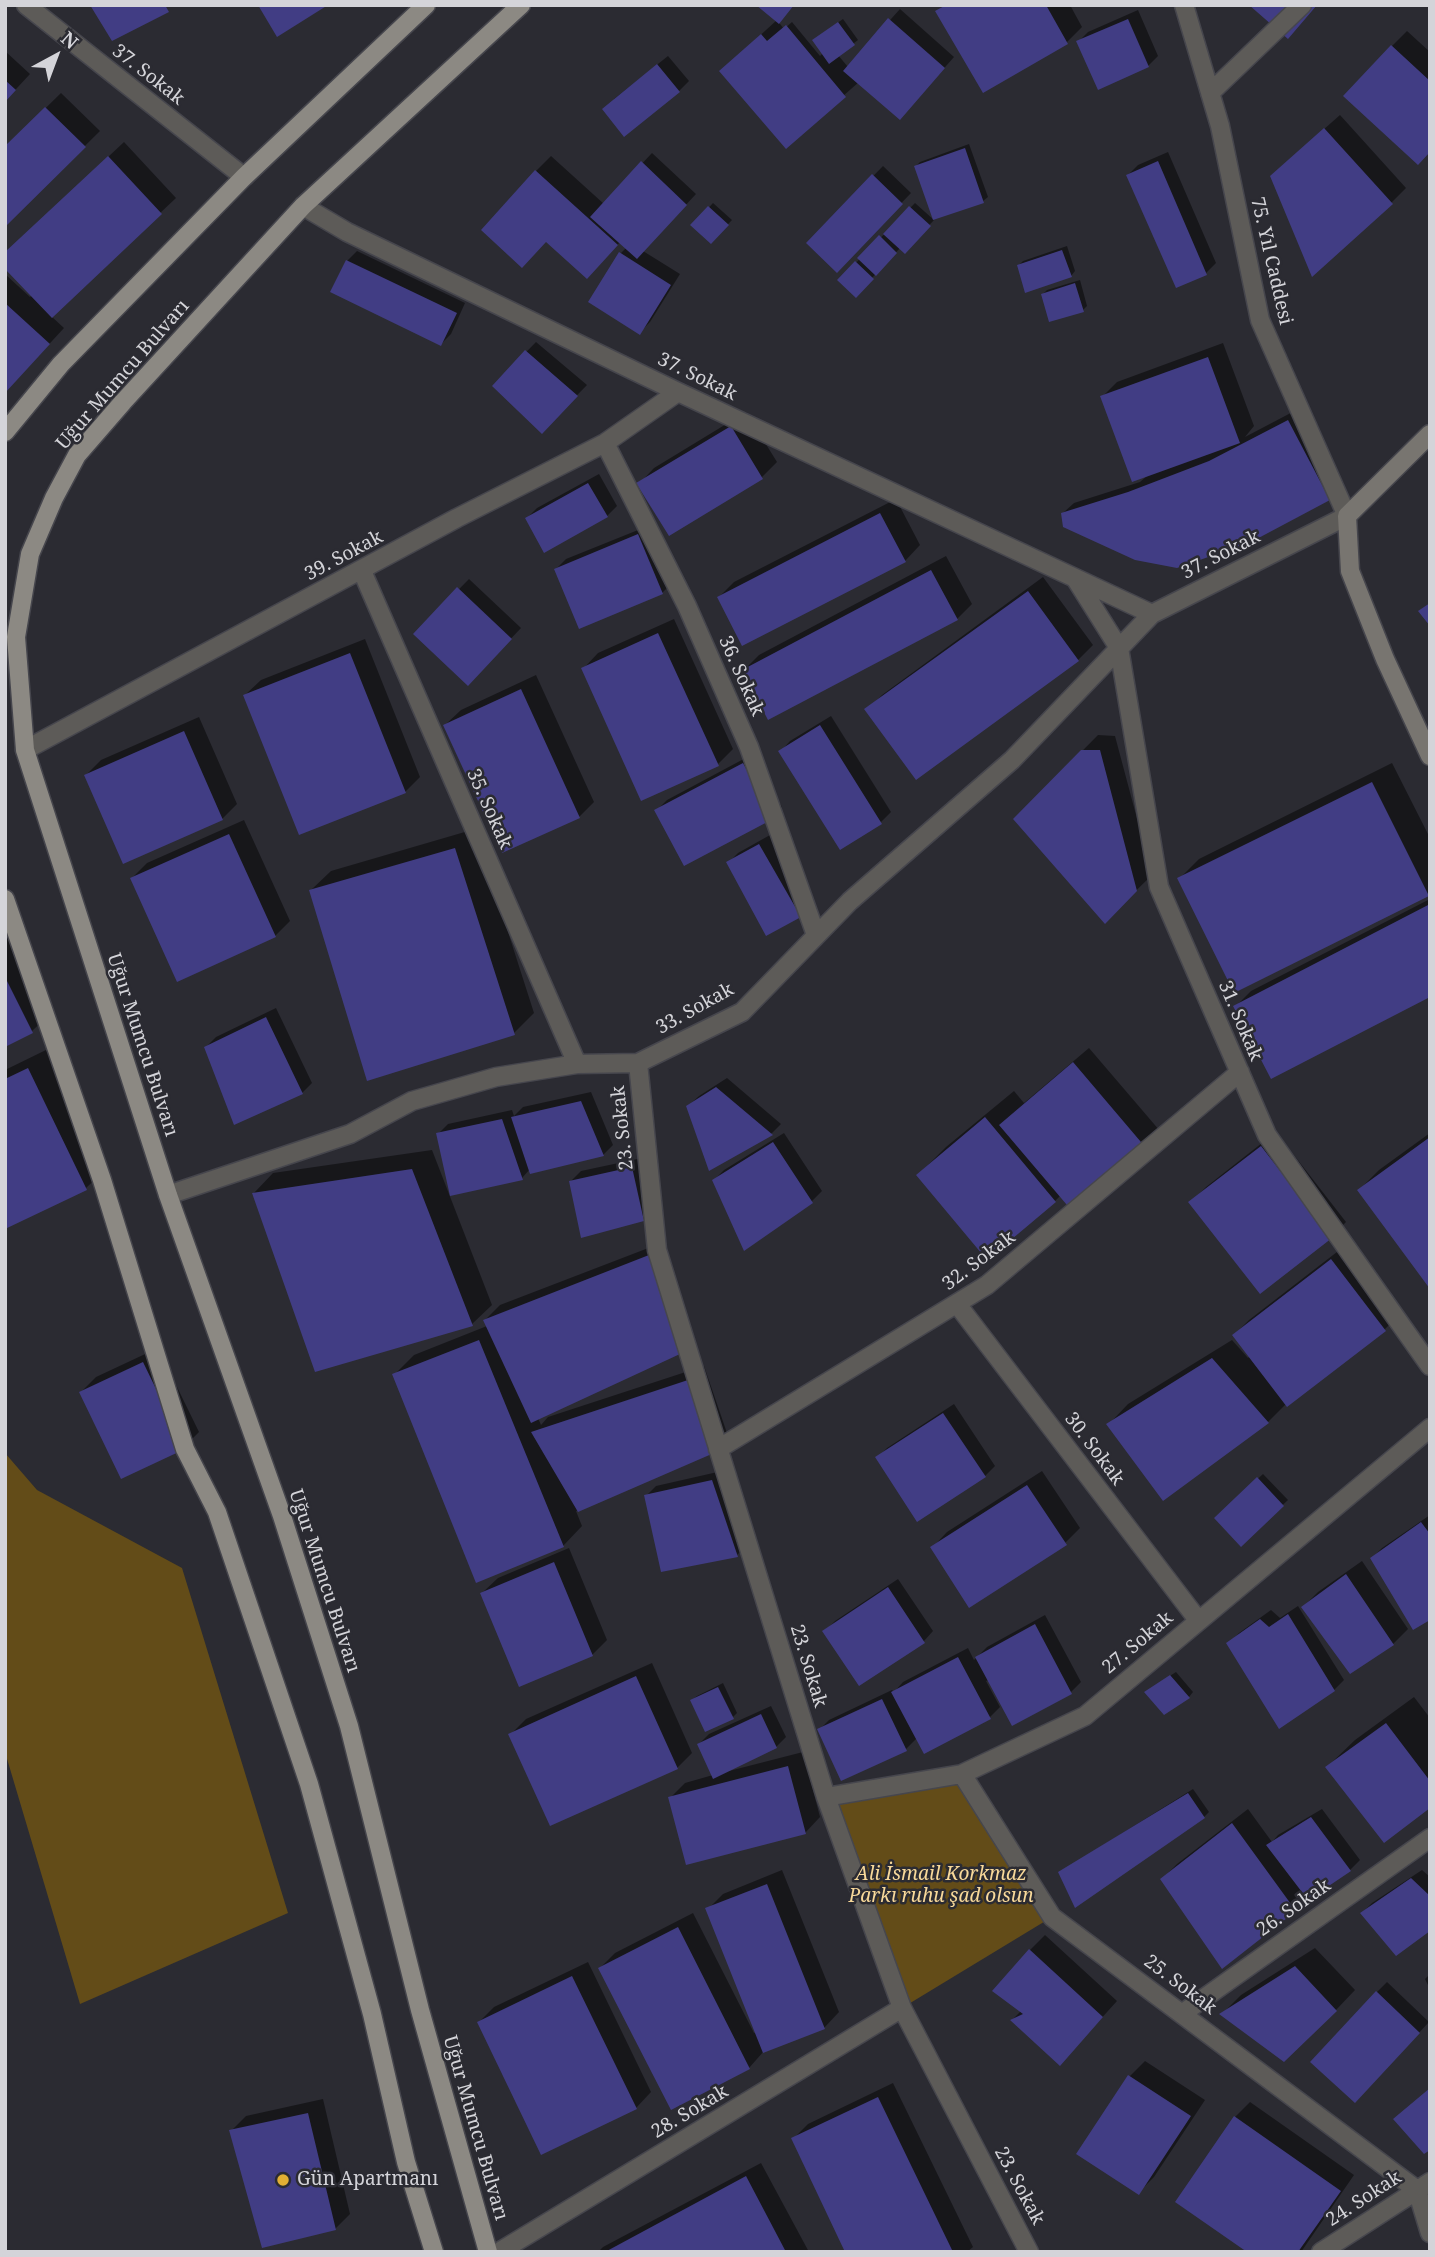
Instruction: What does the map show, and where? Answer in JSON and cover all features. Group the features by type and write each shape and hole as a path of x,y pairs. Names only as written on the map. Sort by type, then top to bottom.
{"main road":[{"path":"5,432 61,364 244,177 426,5"},
{"name":"Uğur Mumcu Bulvarı","path":"488,2252 420,2010 349,1726 282,1516 168,1195 25,750 16,637 30,554 54,498 77,455 303,206 521,5"},
{"path":"1430,434 1347,516 1350,571 1385,659 1430,757"},
{"path":"5,899 102,1180 185,1449 217,1512 309,1784 372,2014 405,2162 434,2252"}],"street":[{"name":"37. Sokak","path":"26,5 244,177"},
{"name":"75. Yıl Caddesi","path":"1184,5 1220,126 1260,320 1347,516"},
{"path":"1210,93 1302,5"},
{"name":"37. Sokak","path":"303,206 347,232 678,392 1152,614 1347,516"},
{"name":"39. Sokak","path":"25,750 457,518 605,443 678,392"},
{"name":"36. Sokak","path":"605,443 687,606 749,747 816,935"},
{"name":"35. Sokak","path":"362,571 577,1064"},
{"path":"1076,578 1119,648"},
{"name":"33. Sokak","path":"168,1195 350,1134 412,1101 496,1077 577,1064 638,1063 742,1012 850,901 1012,760 1152,614"},
{"name":"31. Sokak","path":"1119,648 1159,887 1267,1135 1430,1366"},
{"name":"23. Sokak","path":"638,1063 657,1250 826,1797 902,2008 1030,2252"},
{"name":"32. Sokak","path":"719,1449 987,1284 1240,1072"},
{"name":"30. Sokak","path":"957,1304 1198,1620"},
{"name":"27. Sokak","path":"826,1797 962,1774 1085,1716 1430,1429"},
{"name":"25. Sokak","path":"962,1774 1052,1917 1423,2186"},
{"name":"26. Sokak","path":"1183,2013 1430,1838"},
{"name":"28. Sokak","path":"499,2252 902,2008"},
{"path":"1423,2186 1430,2234"},
{"name":"24. Sokak","path":"1321,2252 1423,2186"}],"green space":[{"path":"5,1453 37,1490 182,1568 288,1913 80,2004 5,1752"},
{"name":"Ali İsmail Korkmaz Parkı ruhu şad olsun","path":"962,1774 1052,1917 902,2008 826,1797"}],"building":[{"path":"90,5 165,5 169,12 112,41"},
{"path":"258,5 328,5 277,37"},
{"path":"756,5 794,5 779,24"},
{"path":"946,5 1046,5 1068,44 983,93 935,11"},
{"path":"1249,5 1317,5 1288,39"},
{"path":"888,18 945,68 900,120 843,71"},
{"path":"1128,19 1149,67 1098,90 1076,41"},
{"path":"838,22 855,45 829,64 812,40"},
{"path":"786,25 846,97 786,149 719,71 761,34 767,41"},
{"path":"1391,45 1430,81 1430,152 1418,165 1343,96"},
{"path":"657,64 680,92 624,137 602,109"},
{"path":"5,80 16,90 5,102"},
{"path":"45,107 86,147 5,227 5,146"},
{"path":"1324,128 1393,204 1312,277 1270,176"},
{"path":"965,148 984,203 933,220 914,166"},
{"path":"108,156 162,214 52,318 5,269 5,252"},
{"path":"641,161 687,205 637,259 590,217"},
{"path":"1158,161 1207,275 1176,288 1126,175"},
{"path":"535,170 618,245 587,279 546,242 522,268 481,230"},
{"path":"872,174 903,204 837,273 806,243"},
{"path":"708,206 729,225 711,244 690,225"},
{"path":"909,206 931,226 905,254 883,234"},
{"path":"879,235 897,253 876,276 857,258"},
{"path":"1062,250 1072,277 1025,293 1017,265"},
{"path":"619,252 671,285 640,335 588,302"},
{"path":"346,260 457,313 441,346 330,292"},
{"path":"855,261 874,279 856,298 837,280"},
{"path":"1075,283 1084,312 1049,322 1041,294"},
{"path":"5,303 50,344 5,393"},
{"path":"525,350 578,396 542,434 492,386"},
{"path":"1208,357 1240,443 1132,482 1100,396"},
{"path":"1288,420 1330,500 1251,542 1177,568 1135,560 1063,527 1061,513 1128,492 1209,461"},
{"path":"731,426 763,479 669,536 636,483"},
{"path":"588,483 608,517 544,553 525,518"},
{"path":"880,513 906,562 742,646 717,597"},
{"path":"638,534 663,594 579,629 554,569"},
{"path":"931,570 958,620 768,720 742,670"},
{"path":"457,587 512,639 468,686 413,634"},
{"path":"1028,591 1079,661 916,780 864,709"},
{"path":"1430,603 1430,626 1418,611"},
{"path":"658,633 719,766 641,801 581,668"},
{"path":"350,653 406,793 299,835 243,695"},
{"path":"521,689 580,818 502,853 443,725"},
{"path":"820,725 882,824 840,850 778,751"},
{"path":"184,731 223,820 123,864 84,775"},
{"path":"1081,750 1100,750 1137,891 1105,924 1013,819"},
{"path":"743,763 773,819 684,866 654,810"},
{"path":"1372,782 1429,896 1234,993 1177,878"},
{"path":"229,834 276,937 177,982 130,878"},
{"path":"759,844 801,917 766,936 726,862"},
{"path":"455,848 515,1035 367,1081 309,890"},
{"path":"1430,904 1430,997 1271,1079 1233,1006"},
{"path":"5,977 33,1033 5,1047"},
{"path":"266,1017 303,1094 234,1125 204,1047"},
{"path":"1073,1062 1152,1155 1078,1218 999,1125"},
{"path":"28,1068 87,1190 5,1229 5,1079"},
{"path":"716,1087 773,1135 709,1171 686,1106"},
{"path":"581,1101 604,1156 530,1174 511,1117"},
{"path":"985,1117 1056,1202 987,1260 916,1175"},
{"path":"502,1119 523,1180 450,1196 436,1133"},
{"path":"1430,1137 1430,1289 1357,1190"},
{"path":"773,1142 813,1203 744,1251 712,1180"},
{"path":"1261,1146 1332,1238 1260,1294 1188,1202"},
{"path":"632,1167 644,1221 581,1238 569,1181"},
{"path":"412,1169 473,1326 315,1372 252,1193"},
{"path":"649,1255 680,1354 531,1423 483,1320"},
{"path":"1331,1259 1386,1331 1287,1407 1232,1335"},
{"path":"479,1340 564,1547 476,1583 392,1374"},
{"path":"1212,1358 1269,1423 1163,1501 1106,1424"},
{"path":"143,1362 185,1449 121,1479 79,1392"},
{"path":"688,1380 714,1453 578,1512 531,1432"},
{"path":"943,1413 986,1477 917,1522 875,1457"},
{"path":"1257,1477 1284,1506 1241,1547 1214,1518"},
{"path":"712,1480 738,1557 661,1572 644,1495"},
{"path":"1027,1485 1067,1545 969,1608 930,1547"},
{"path":"1421,1522 1430,1534 1430,1620 1413,1630 1370,1558"},
{"path":"554,1562 593,1656 519,1687 480,1593"},
{"path":"1346,1574 1394,1645 1350,1674 1301,1607"},
{"path":"888,1587 925,1643 859,1686 822,1631"},
{"path":"1288,1614 1335,1691 1279,1729 1226,1643 1260,1619 1269,1627"},
{"path":"1035,1624 1072,1694 1012,1726 975,1657"},
{"path":"958,1657 991,1719 924,1754 891,1692"},
{"path":"1170,1675 1190,1698 1164,1715 1144,1692"},
{"path":"636,1676 678,1769 550,1826 508,1734"},
{"path":"718,1687 734,1719 705,1732 690,1700"},
{"path":"882,1699 907,1751 841,1781 817,1729"},
{"path":"761,1714 777,1748 713,1779 697,1744"},
{"path":"1386,1723 1430,1781 1430,1808 1384,1843 1325,1767"},
{"path":"788,1766 806,1834 686,1865 668,1797"},
{"path":"1188,1793 1205,1818 1075,1908 1058,1872"},
{"path":"1311,1817 1351,1871 1308,1900 1266,1845"},
{"path":"1232,1823 1296,1911 1222,1969 1160,1879"},
{"path":"1411,1878 1430,1896 1430,1931 1396,1956 1360,1913"},
{"path":"767,1884 825,2029 763,2053 705,1908"},
{"path":"678,1927 750,2069 671,2110 598,1968"},
{"path":"1029,1949 1103,2017 1060,2066 1010,2020 1023,2014 992,1991"},
{"path":"1295,1966 1337,2011 1284,2062 1219,2014"},
{"path":"572,1976 637,2109 541,2155 477,2022"},
{"path":"1376,1991 1420,2033 1355,2103 1310,2062"},
{"path":"1128,2075 1191,2116 1139,2195 1076,2154"},
{"path":"1430,2088 1430,2150 1424,2154 1393,2119"},
{"path":"878,2097 953,2252 845,2252 791,2138"},
{"name":"Gün Apartmanı","path":"308,2113 336,2230 262,2248 229,2130"},
{"path":"1234,2116 1341,2191 1298,2252 1247,2252 1175,2202"},
{"path":"746,2176 786,2252 605,2252"}],"place":[{"name":"Gün Apartmanı","path":"283,2180"}]}
